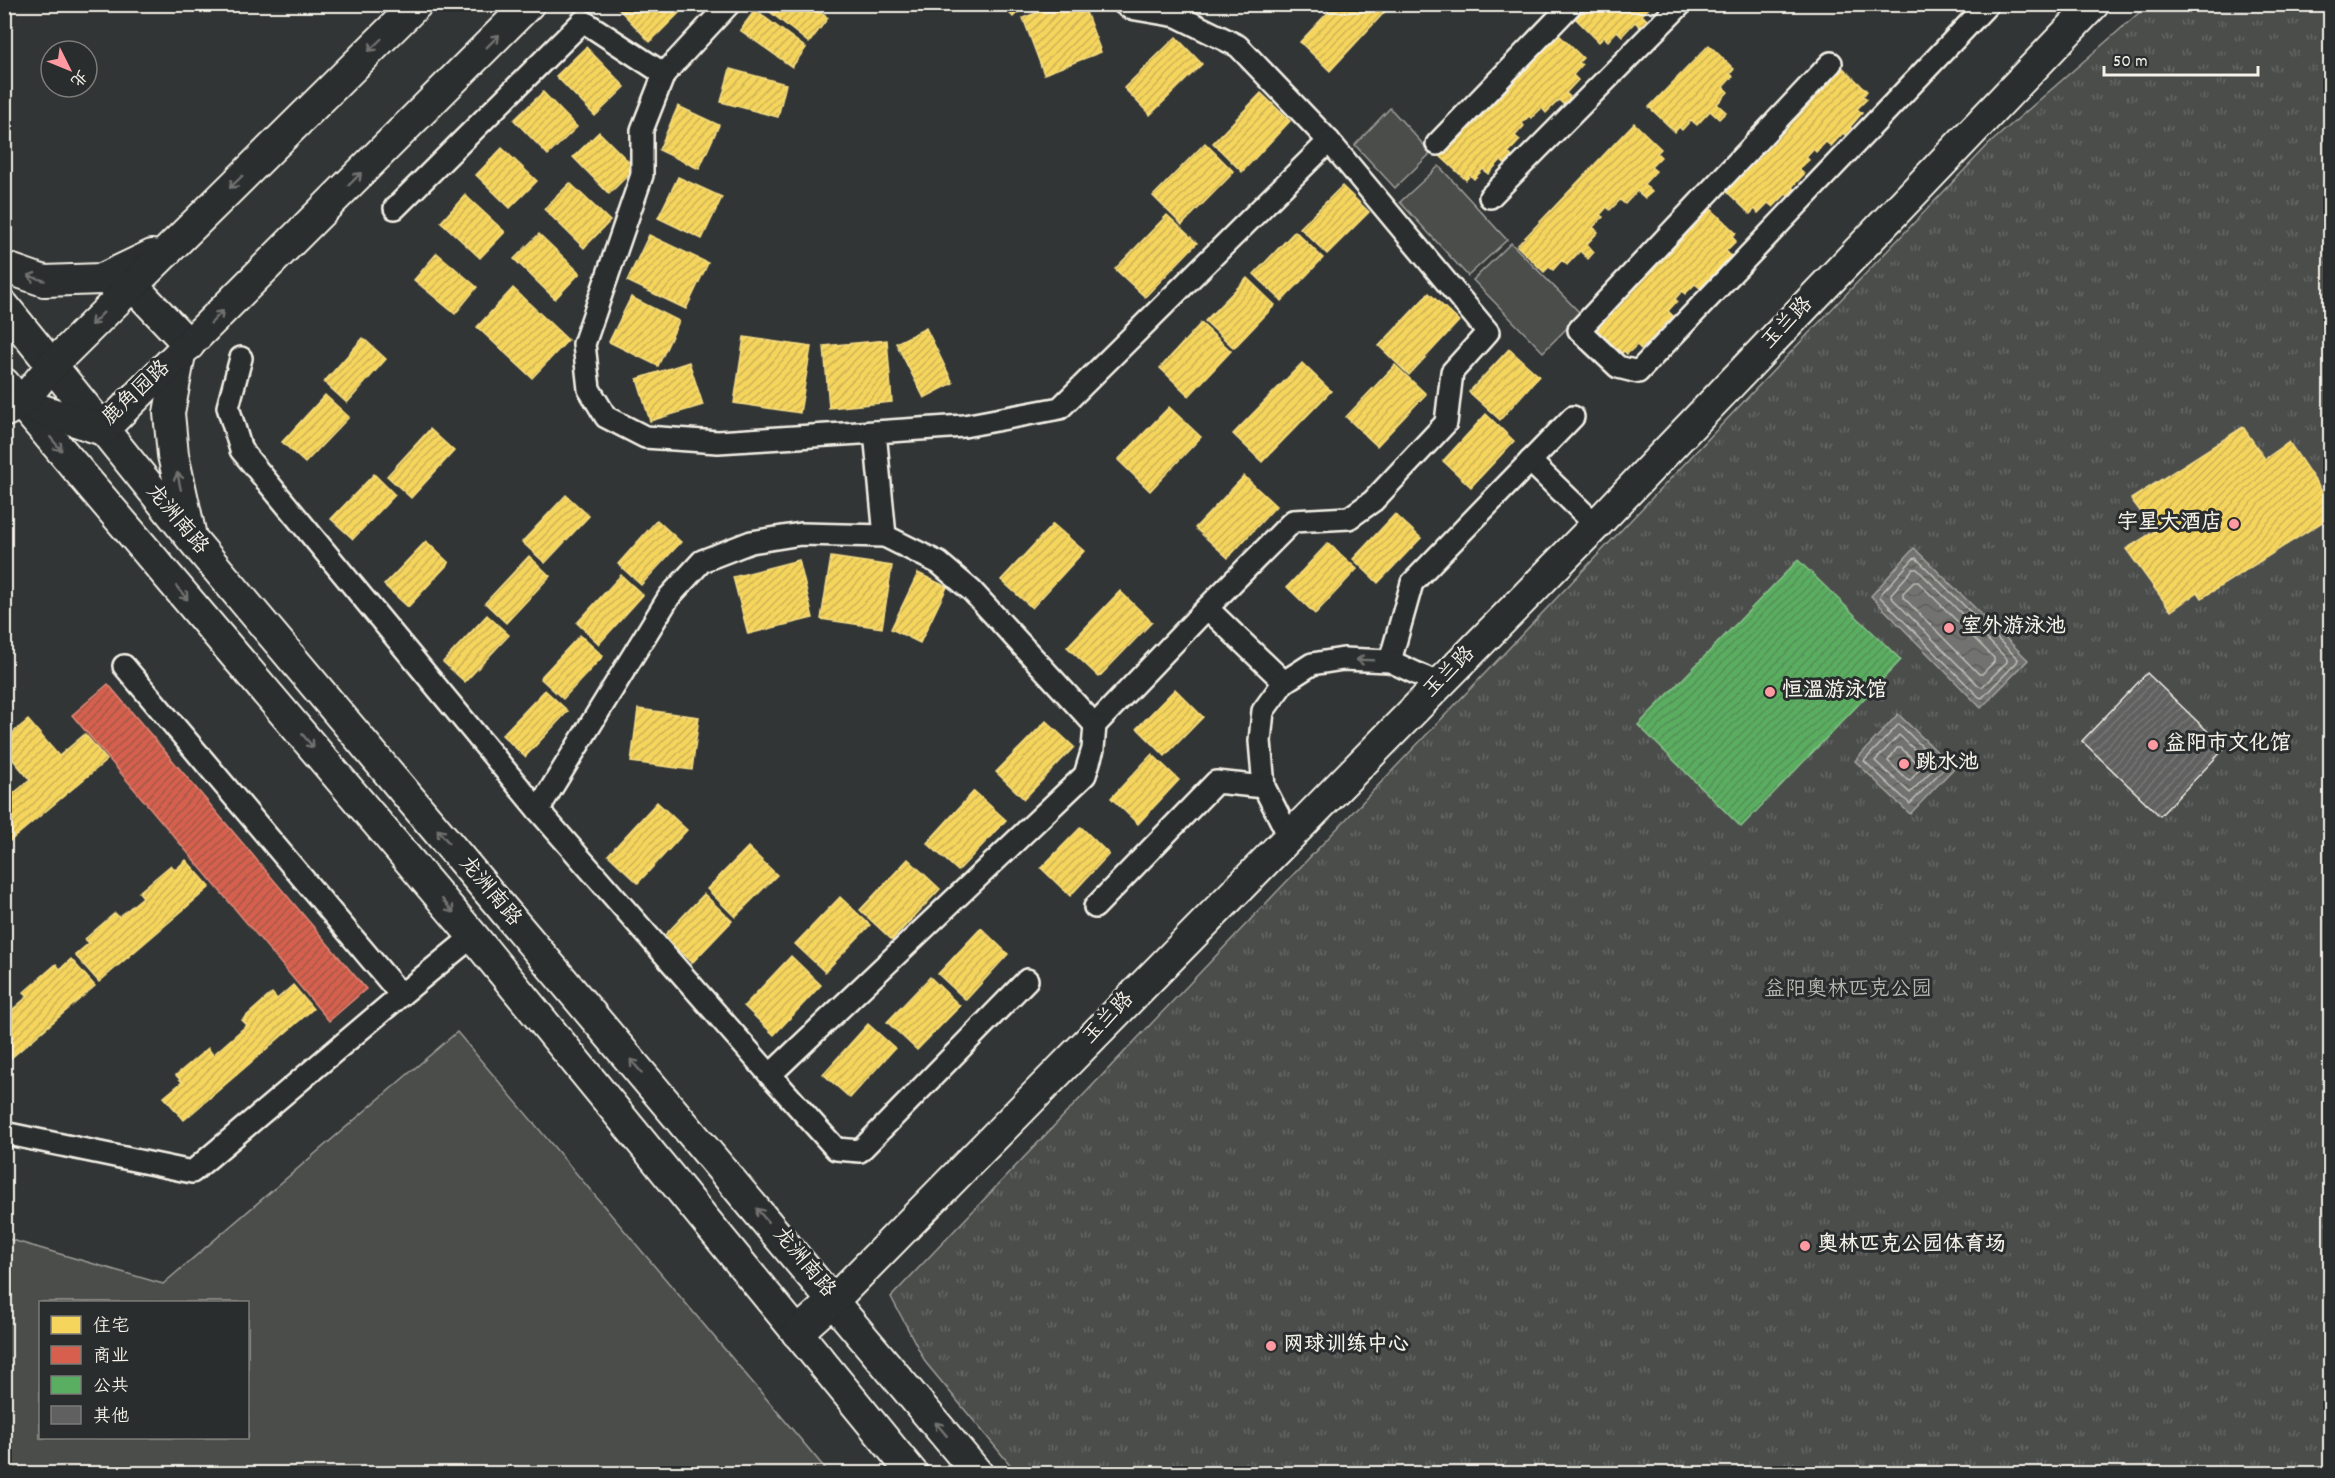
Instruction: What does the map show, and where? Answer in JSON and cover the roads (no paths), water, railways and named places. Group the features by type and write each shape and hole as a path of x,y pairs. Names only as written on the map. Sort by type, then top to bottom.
{"main road":[{"path":"10,399 52,365 417,4"},
{"name":"鹿角园路","path":"10,399 103,430 529,4"},
{"name":"玉兰路","path":"797,1333 834,1299 1596,525 2094,4"},
{"path":"4,267 44,281 102,279 171,246"},
{"path":"132,285 185,350 169,413 173,455 191,538"},
{"name":"龙洲南路","path":"4,306 191,538 834,1299 978,1473"},
{"name":"龙洲南路","path":"10,399 474,936 913,1473"}],"street":[{"path":"729,4 664,74 642,130 642,176 584,344 589,389 606,417 645,437 718,442 964,426 1060,408 1329,141"},
{"path":"770,1075 1085,775 1093,749 1095,725 1293,521 1349,518 1373,501 1446,423 1452,372 1488,332 1329,141 1238,46 1177,16 1130,8 1124,4"},
{"path":"1437,144 1572,4"},
{"path":"1490,197 1681,4"},
{"path":"1831,63 1579,330 1618,367 1638,372 1988,4"},
{"path":"395,208 583,21 664,74"},
{"path":"241,358 228,407 242,450 538,810 836,1149 860,1150 1027,980"},
{"path":"1390,661 1412,583 1573,417"},
{"path":"875,432 885,536"},
{"path":"1530,461 1596,525"},
{"path":"538,810 669,597 702,561 751,542 801,534 885,536 939,563 972,591 1095,725"},
{"path":"1208,608 1284,682"},
{"path":"1289,836 1264,787 1260,741 1263,711 1284,682 1312,664 1343,659 1390,661 1439,684"},
{"path":"124,666 401,995"},
{"path":"1095,907 1216,782 1264,787"},
{"path":"4,1133 192,1172 474,936"}],"water":[{"name":"室外游泳池","path":"1914,548 2028,660 1981,708 1871,596"},
{"name":"跳水池","path":"1898,714 1954,768 1910,814 1855,761"}],"place":[{"name":"宇星大酒店","path":"2234,524"},
{"name":"室外游泳池","path":"1949,628"},
{"name":"恒温游泳馆","path":"1770,692"},
{"name":"益阳市文化馆","path":"2153,745"},
{"name":"跳水池","path":"1904,764"},
{"name":"奥林匹克公园体育场","path":"1805,1246"},
{"name":"网球训练中心","path":"1271,1346"}],"park label":[{"name":"益阳奥林匹克公园","path":"1848,991"}]}
